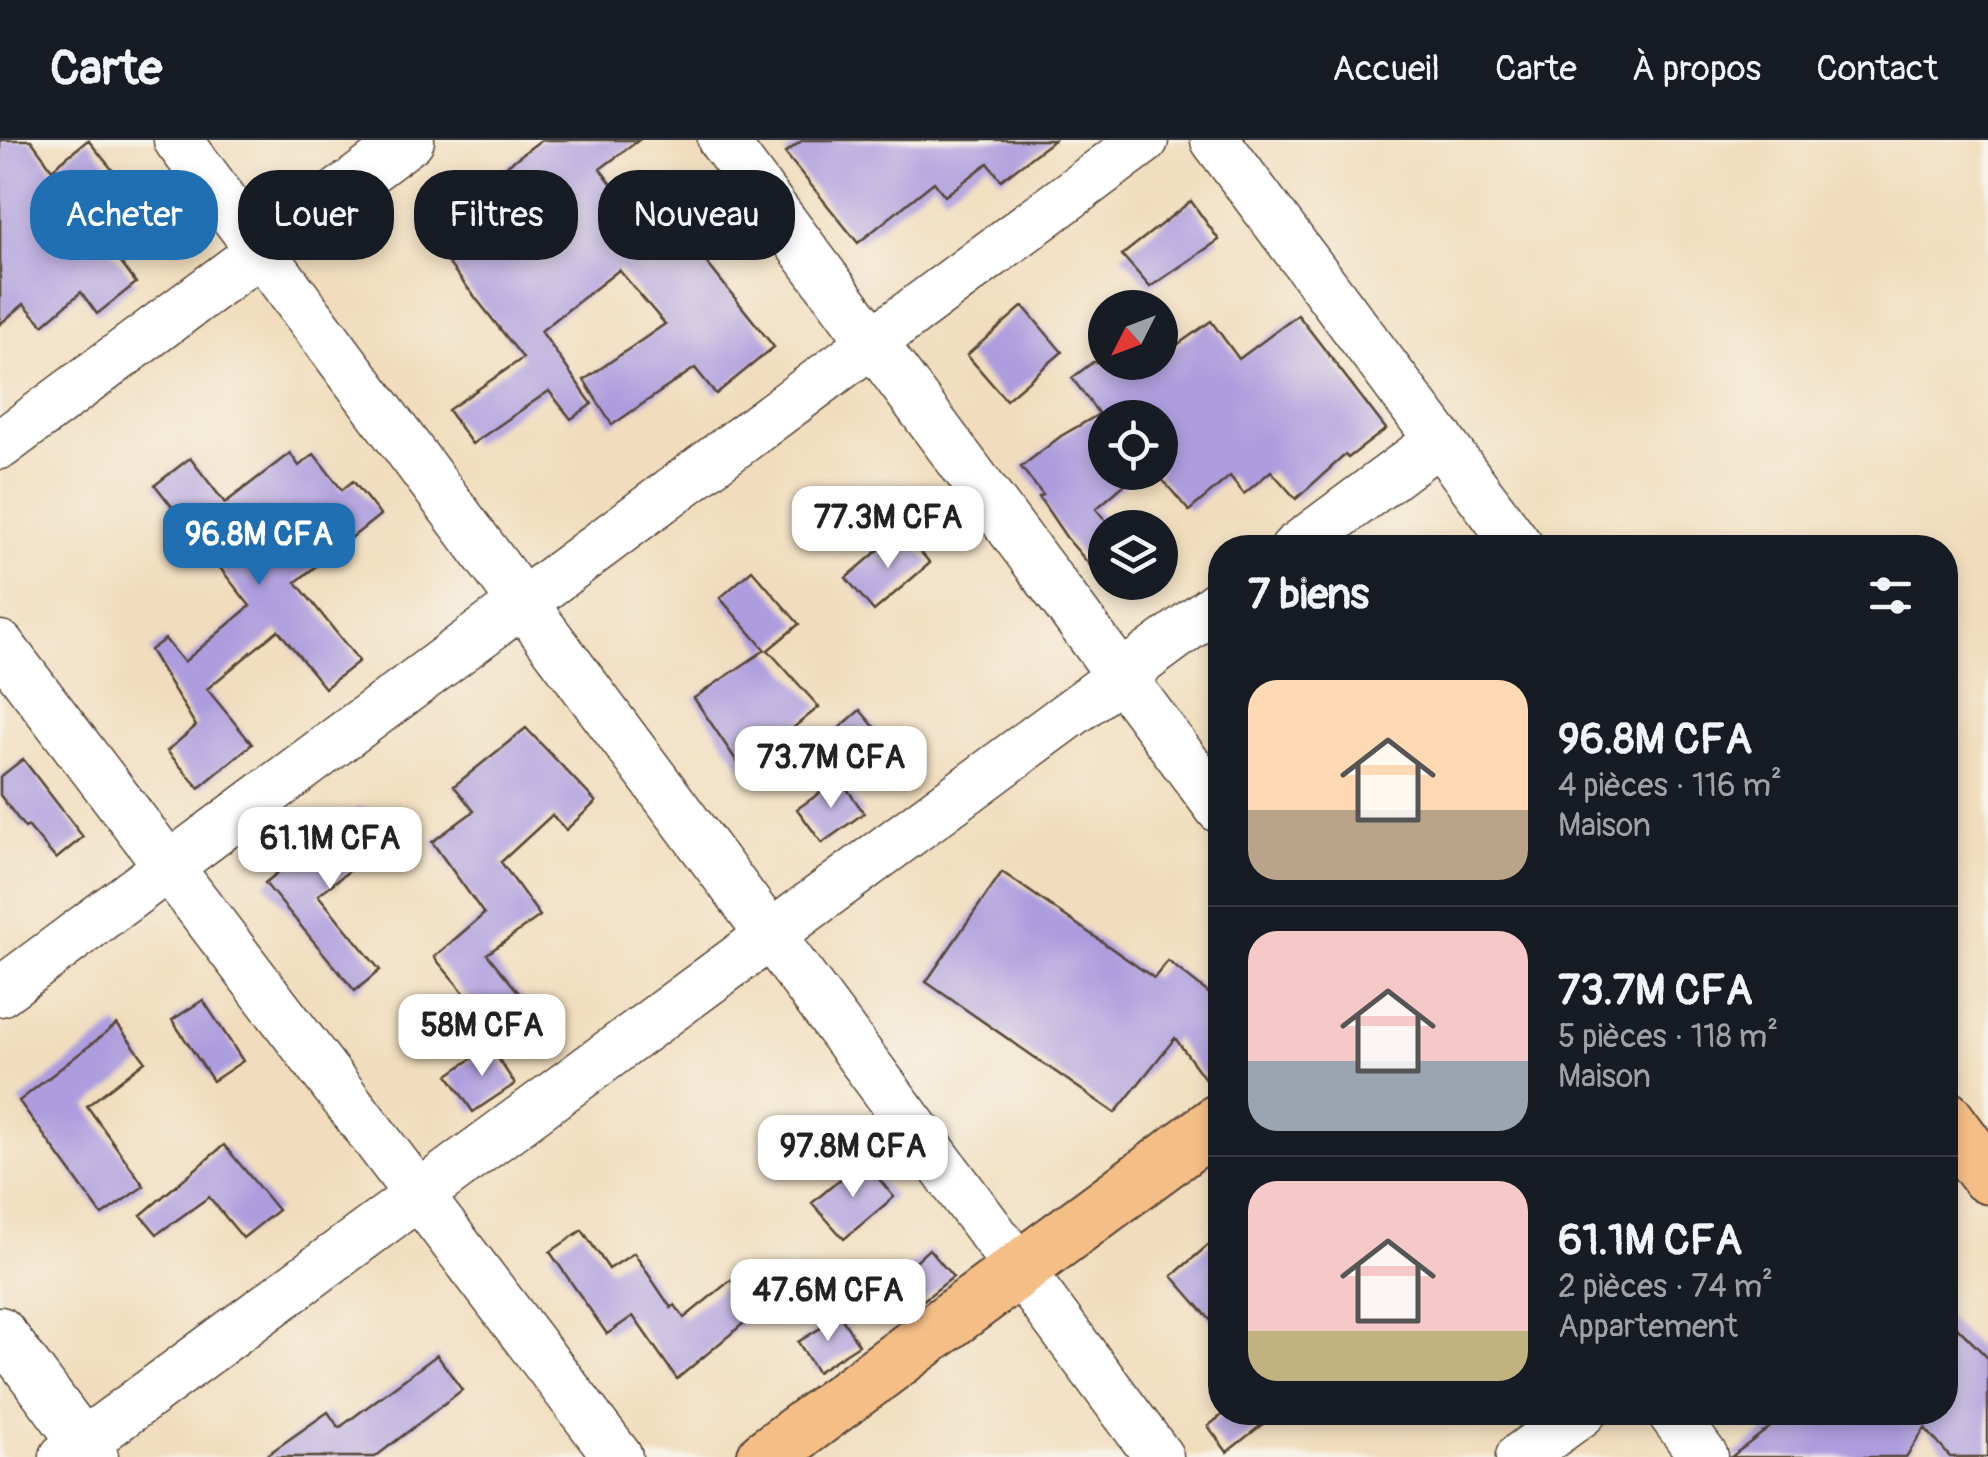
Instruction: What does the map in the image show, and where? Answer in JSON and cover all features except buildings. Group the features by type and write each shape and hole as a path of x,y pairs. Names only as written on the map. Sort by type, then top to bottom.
{"main road":[{"path":"765,1457 1208,1130"}],"street":[{"path":"178,140 238,221"},
{"path":"370,170 410,140"},
{"path":"722,140 1208,792"},
{"path":"0,992 1144,140"},
{"path":"1214,140 1510,535"},
{"path":"0,445 250,260"},
{"path":"267,260 1160,1457"},
{"path":"1312,535 1440,440"},
{"path":"0,1331 80,1452 418,1195 1208,611"},
{"path":"0,645 618,1457"},
{"path":"1520,1457 1564,1425"},
{"path":"1680,1425 1704,1457"}]}
